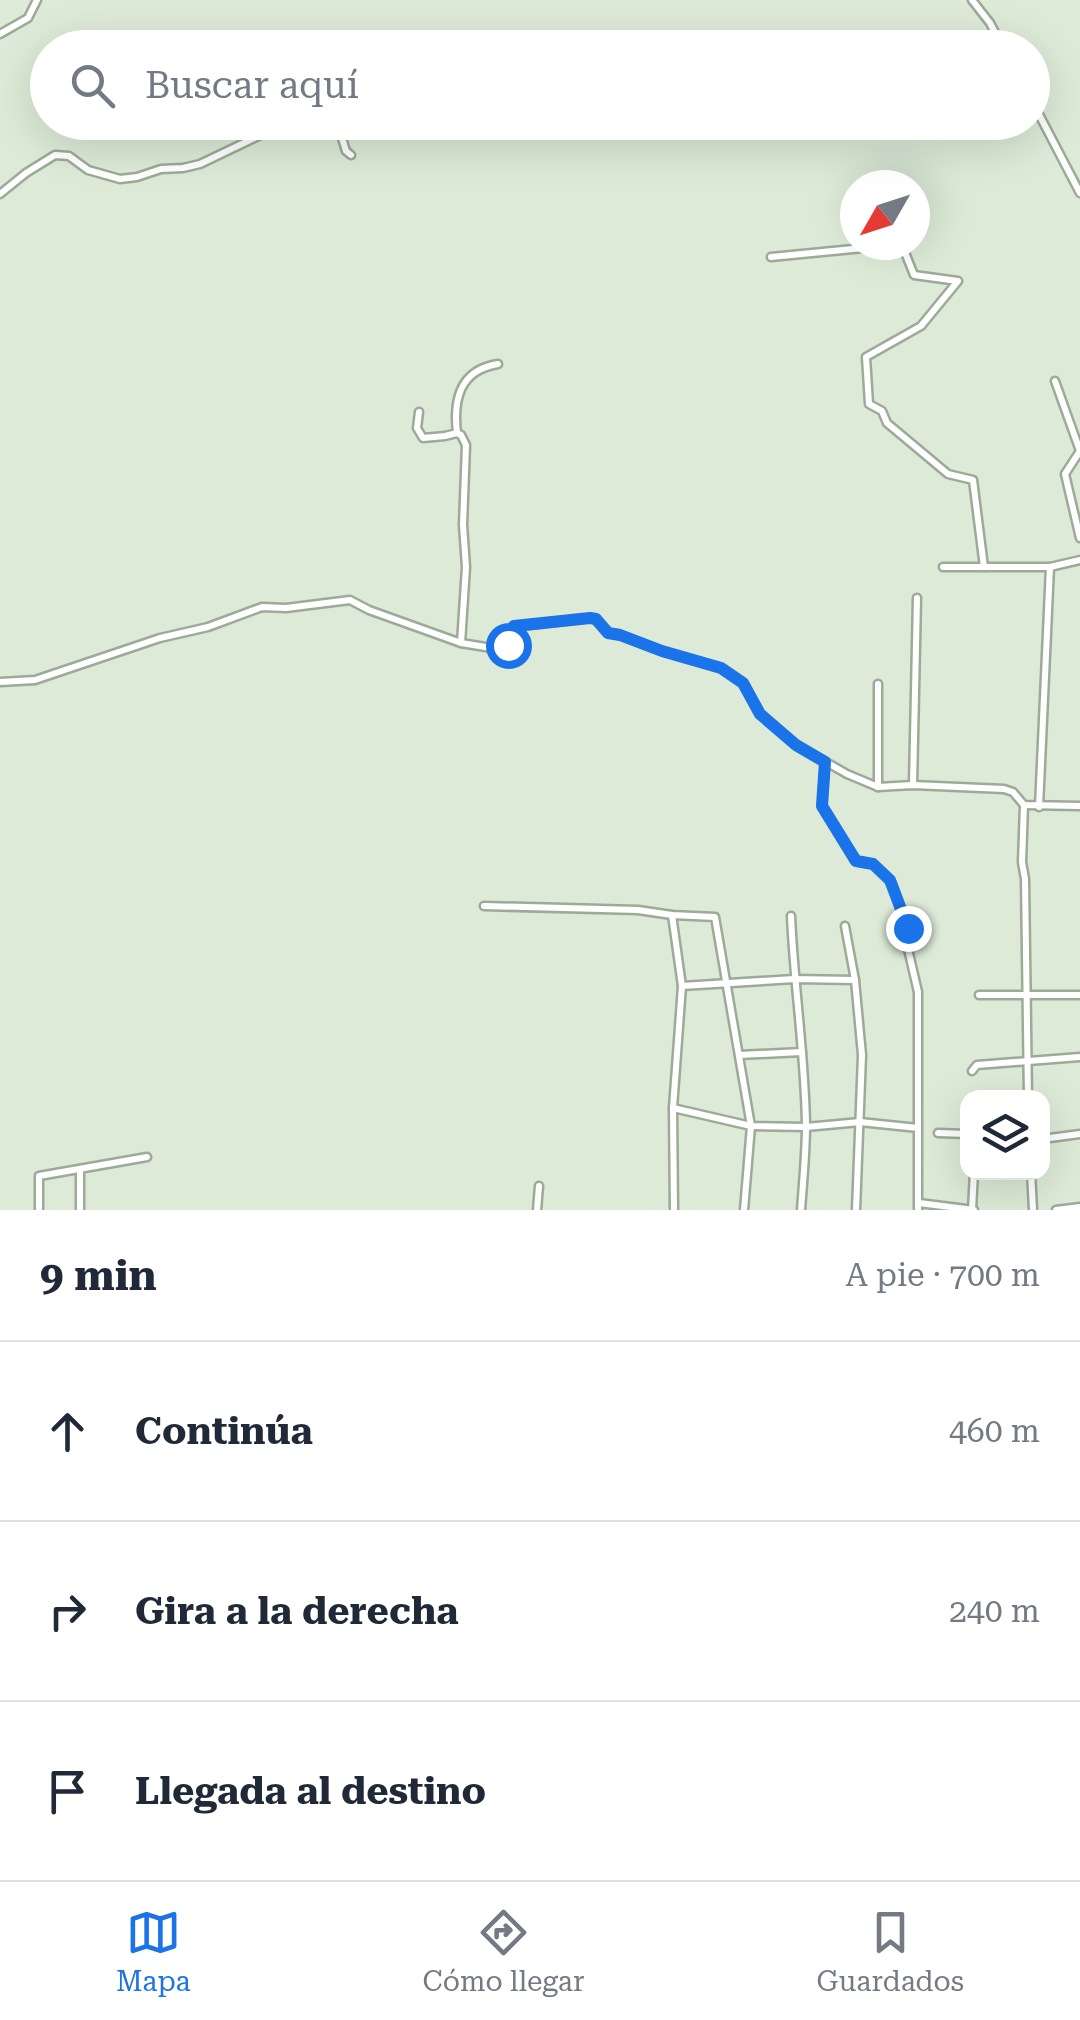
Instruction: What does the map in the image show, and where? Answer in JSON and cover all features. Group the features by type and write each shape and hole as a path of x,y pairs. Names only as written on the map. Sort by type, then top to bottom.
{"street":[{"path":"0,34 28,18 37,0"},
{"path":"972,0 994,30"},
{"path":"1050,136 1080,193"},
{"path":"0,194 55,155 69,156 88,170 120,180 200,164 252,140"},
{"path":"343,140 351,155"},
{"path":"771,257 840,250"},
{"path":"908,260 914,274 958,281 921,326 866,357 869,404 882,411 888,423 948,474 973,480 984,567"},
{"path":"462,643 466,445 457,433 454,410 469,376 498,364"},
{"path":"1055,381 1080,450 1065,474 1080,538"},
{"path":"419,412 417,428 423,438 457,433"},
{"path":"943,567 1050,568 1080,560"},
{"path":"1039,807 1050,568"},
{"path":"912,785 917,598"},
{"path":"0,682 35,680 262,607 350,600 462,643 504,650 514,626 596,619 608,633 721,668 743,683 760,714 796,745 878,787 1004,789 1024,806 1028,1090"},
{"path":"878,684 878,787"},
{"path":"825,762 822,806 856,861 873,864 890,880 908,928 908,949 918,992 919,1206 973,1210 974,1180"},
{"path":"1024,806 1080,806"},
{"path":"484,906 638,910 715,917 751,1126 744,1210"},
{"path":"672,915 682,986 673,1108 674,1210"},
{"path":"791,916 806,1126 801,1210"},
{"path":"846,926 862,1055 856,1210"},
{"path":"682,986 794,979 855,980"},
{"path":"980,995 1080,995"},
{"path":"738,1055 802,1052"},
{"path":"972,1071 977,1065 1080,1057"},
{"path":"673,1108 751,1126 860,1122 918,1128"},
{"path":"938,1133 960,1134"},
{"path":"1050,1138 1080,1134"},
{"path":"39,1210 39,1176 147,1157"},
{"path":"80,1169 80,1210"},
{"path":"1031,1180 1033,1210"},
{"path":"536,1210 539,1186"},
{"path":"1056,1210 1080,1207"}],"route":[{"path":"508,645 514,626 590,618 596,619 608,633 721,668 743,683 760,714 796,745 825,762 822,806 856,861 873,864 890,880 908,928"}]}
